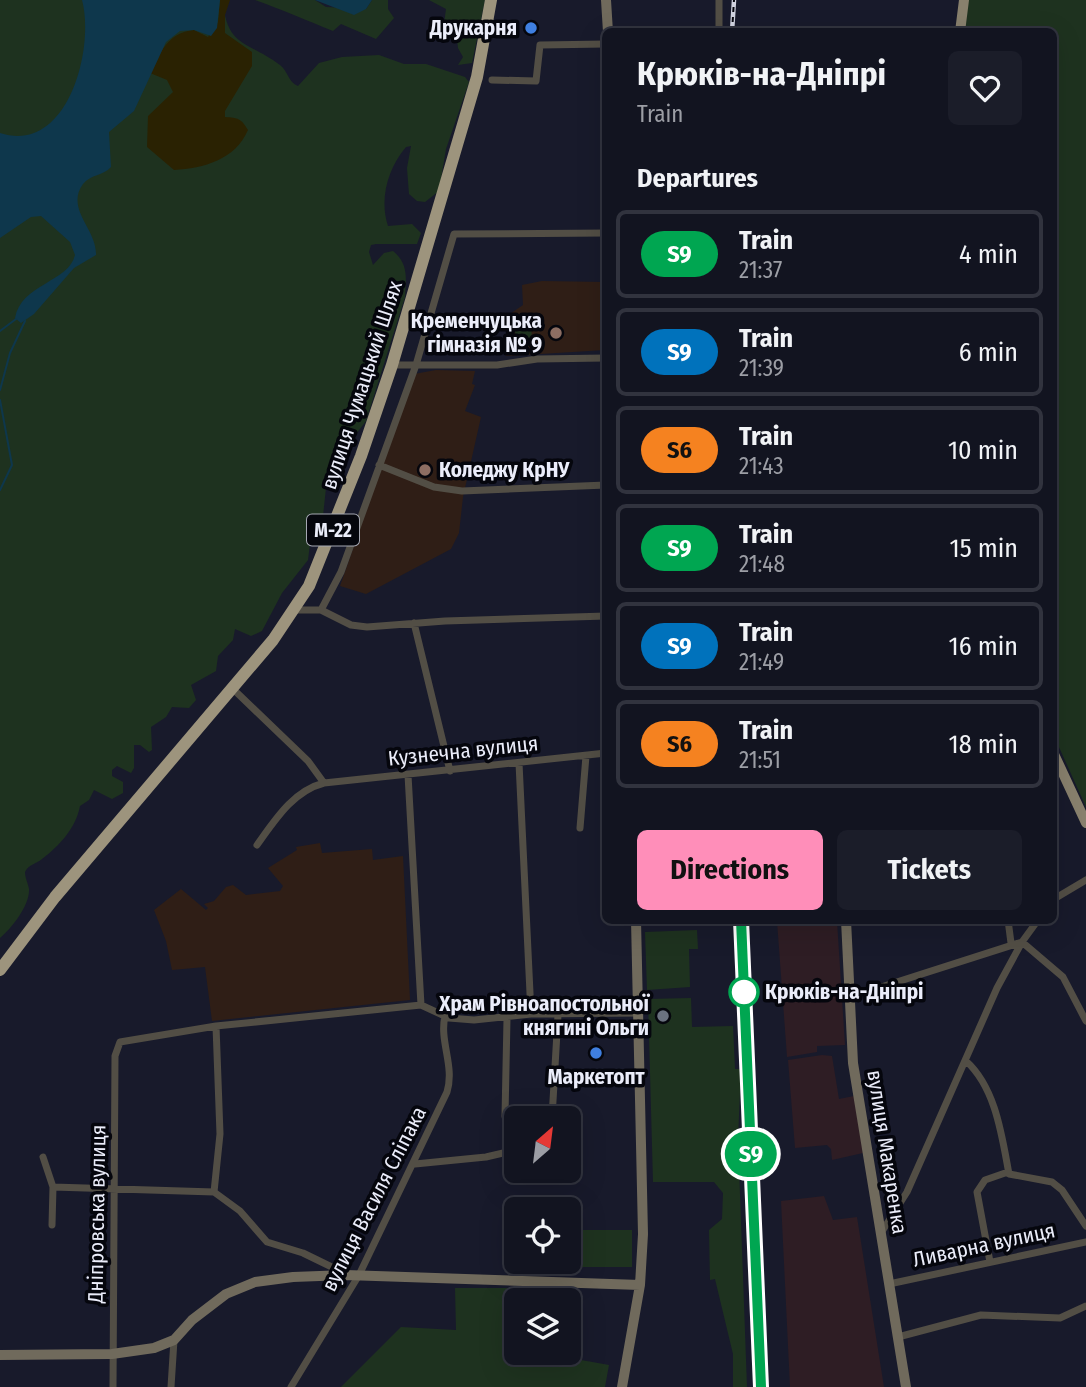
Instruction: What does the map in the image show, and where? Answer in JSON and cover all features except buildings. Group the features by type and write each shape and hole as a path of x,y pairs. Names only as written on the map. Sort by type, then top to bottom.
{"highway":[{"name":"вулиця Чумацький Шлях","path":"0,970 55,897 296,610 322,560 392,365 477,77 491,0"}],"main road":[{"path":"606,0 608,28"},
{"path":"960,28 964,0"},
{"path":"1057,760 1086,823"},
{"path":"622,1387 640,1285 643,1224 636,924"},
{"name":"вулиця Макаренка","path":"846,924 853,1063 906,1387"},
{"path":"0,1355 112,1354 155,1348 174,1340 204,1309 246,1284 293,1277 359,1275 640,1285"}],"street":[{"path":"719,0 719,28"},
{"path":"492,80 536,81 540,45 602,44"},
{"path":"321,610 341,572 416,365 454,234 602,233"},
{"path":"392,365 497,365 537,359 602,358"},
{"path":"379,465 434,486 462,491 602,485"},
{"path":"296,610 321,610 351,625 367,627 602,616"},
{"path":"414,623 450,771"},
{"path":"232,688 308,761 324,783"},
{"name":"Кузнечна вулиця","path":"257,845 291,803 307,790 324,783 602,754"},
{"path":"580,828 586,756"},
{"path":"519,763 531,1014"},
{"path":"408,775 421,1005"},
{"path":"1057,897 1086,880"},
{"path":"1009,924 1011,943"},
{"path":"881,1233 901,1204 986,1012 1022,942 1035,924"},
{"path":"850,997 1011,943 1022,942 1058,972 1086,1021"},
{"path":"214,1192 220,1133 216,1026 421,1005 445,1016 474,1020 507,1019 531,1014 640,1013"},
{"path":"553,1106 558,1015"},
{"name":"вулиця Василя Сліпака","path":"290,1387 359,1275 415,1164 450,1083 445,1016"},
{"path":"505,1106 507,1019"},
{"name":"Дніпровська вулиця","path":"113,1387 115,1056 120,1042 216,1026"},
{"path":"966,1061 977,1073 993,1107 1004,1142 1008,1172 1015,1177 1052,1182 1062,1190 1086,1226"},
{"path":"415,1164 504,1151"},
{"path":"43,1157 53,1187 52,1225"},
{"path":"990,1262 976,1192 985,1180 1008,1172"},
{"path":"53,1187 214,1192 240,1211 267,1242 303,1253 346,1275"},
{"name":"Ливарна вулиця","path":"889,1284 1086,1242"},
{"path":"898,1337 981,1315 1051,1319 1068,1316 1086,1306"},
{"path":"171,1387 174,1340"}],"shaded area":[{"name":"Кременчуцька гімназія № 9","path":"542,281 602,282 602,350 506,356 507,316 523,305 522,285"},
{"name":"Коледжу КрНУ","path":"436,370 475,371 472,384 475,385 465,411 481,417 463,497 459,533 451,549 366,594 340,586 414,374"},
{"path":"320,843 322,853 372,849 373,860 403,856 410,1000 212,1021 205,967 172,970 166,941 154,910 181,889 206,910 208,908 204,904 214,901 226,887 233,885 246,895 280,891 283,886 268,868 297,850 296,847"},
{"path":"777,924 837,924 845,1045 817,1046 817,1052 787,1057"},
{"path":"832,1056 839,1099 854,1096 863,1153 832,1160 831,1149 827,1145 795,1148 788,1060"},
{"path":"824,1196 833,1220 857,1217 884,1387 790,1387 781,1201"}],"green space":[{"path":"0,0 223,0 225,16 234,35 280,65 298,86 319,63 342,57 379,55 404,64 426,64 465,77 469,82 446,149 439,191 425,202 417,201 409,194 407,168 411,146 406,147 400,155 390,174 384,205 388,226 412,224 421,233 417,244 371,245 369,252 373,265 384,253 393,251 402,261 405,297 366,421 346,447 344,468 326,488 323,516 311,536 308,560 282,593 262,631 251,636 235,629 233,640 218,656 216,671 191,685 196,700 189,708 172,707 166,717 151,727 152,750 149,752 140,745 134,745 134,768 131,773 117,766 112,770 112,776 123,782 123,793 112,799 94,790 89,800 80,806 75,822 60,842 27,869 27,902 15,922 0,938"},
{"path":"255,0 315,0 326,7 366,9 372,0 388,0 388,9 394,18 376,39 341,24 333,31"},
{"path":"429,0 485,0 472,63 458,65 463,57 458,48 456,31 444,24 446,9"},
{"path":"968,0 1086,0 1086,807 1057,743 1057,28 965,28"},
{"path":"531,314 532,346 516,346 514,315"},
{"path":"697,930 698,949 689,949 690,987 647,990 645,932"},
{"path":"691,998 692,1027 733,1026 735,1069 741,1069 738,1139 747,1387 733,1387 733,1354 715,1279 710,1280 709,1230 722,1219 723,1193 714,1182 653,1182 648,999"},
{"path":"581,1230 632,1230 632,1267 581,1267"},
{"path":"455,1288 504,1288 504,1365 581,1365 581,1360 609,1365 605,1387 341,1387 401,1327 456,1330"}],"sand":[{"path":"220,0 230,0 225,15 225,33 252,52 252,66 225,111 225,117 239,119 248,130 235,149 227,155 207,164 174,170 147,147 148,116 173,92 167,80 150,73 166,45 177,35 194,30 208,37 218,22"}],"water":[{"path":"82,0 220,0 217,28 211,36 194,30 180,31 166,42 134,111 109,132 111,167 86,181 78,193 79,211 92,236 96,255 74,268 34,314 21,323 15,318 26,298 64,271 75,255 70,242 41,216 31,217 0,238 0,133 24,136 43,128 59,113 71,93 80,69 85,20"},
{"path":"315,0 372,0 366,9 354,15"}],"waterway":[{"path":"0,331 16,319"},
{"path":"0,390 10,353 25,321"},
{"path":"0,400 12,465 0,490"}],"railway":[{"path":"732,28 734,0"},
{"path":"741,924 761,1387"}],"train":[{"name":"S9","path":"741,924 761,1387"}],"place":[{"name":"Друкарня","path":"531,28"},
{"name":"Кременчуцька гімназія № 9","path":"556,333"},
{"name":"Коледжу КрНУ","path":"425,470"},
{"name":"Крюків-на-Дніпрі","path":"744,992"},
{"name":"Храм Рівноапостольної княгині Ольги","path":"663,1016"},
{"name":"Маркетопт","path":"596,1053"}]}
